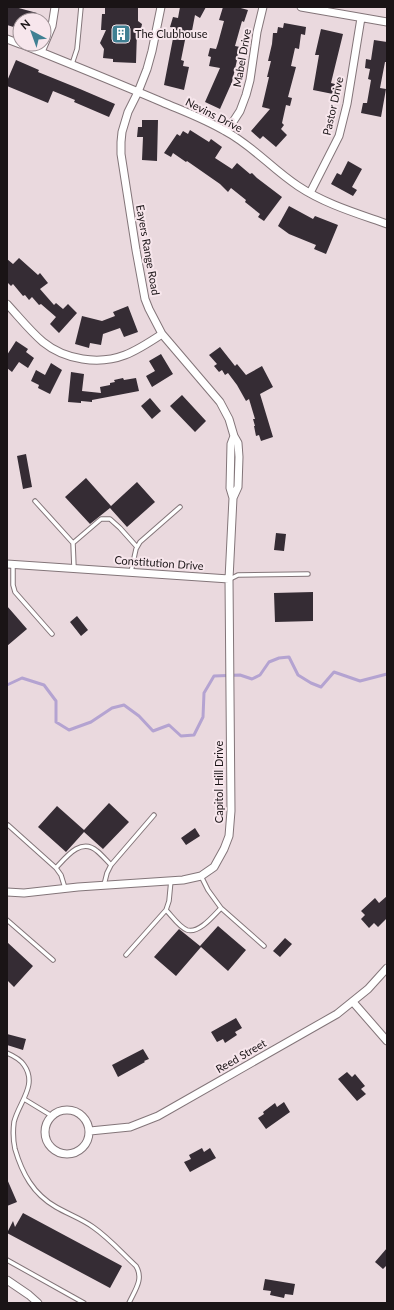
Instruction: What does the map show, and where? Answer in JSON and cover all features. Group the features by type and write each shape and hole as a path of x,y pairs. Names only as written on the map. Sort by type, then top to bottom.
{"street":[{"path":"52,26 55,7"},
{"name":"Eayers Range Road","path":"161,7 152,51 138,92 128,112 122,132 120,142 121,154 143,290 149,309 162,334 220,402 229,418 234,436 238,443 238,487 233,498 229,579"},
{"name":"Mabel Drive","path":"227,131 240,111 246,96 250,80 257,32 264,7"},
{"path":"301,7 387,22"},
{"name":"Pastor Drive","path":"310,193 339,136 347,104 362,18"},
{"name":"Nevins Drive","path":"41,52 207,121 227,131 285,177 310,193 337,207 387,224"},
{"path":"7,304 45,344 74,358 101,361 113,359 126,355 142,347 162,334"},
{"name":"Constitution Drive","path":"10,564 229,579"},
{"name":"Capitol Hill Drive","path":"7,892 183,880 201,876 214,866 224,849 229,836 231,811 229,579"},
{"name":"Reed Street","path":"90,1131 130,1127 158,1116 337,1014 368,989 387,968"},
{"path":"353,1002 387,1041"},
{"path":"66,1110 76,1111 84,1117 90,1131 88,1141 85,1145 78,1152 69,1154 59,1153 51,1147 46,1139 45,1129 52,1116 60,1111 66,1110"},
{"path":"7,1280 38,1303"}],"lane":[{"path":"72,65 77,49 81,7"},
{"path":"35,501 73,543 74,568"},
{"path":"131,572 140,542 180,507"},
{"path":"73,543 101,519 110,519 137,548"},
{"path":"10,564 15,592 52,634"},
{"name":"Constitution Drive","path":"229,579 238,575 308,574"},
{"path":"7,586 13,585"},
{"path":"104,885 110,865 154,815"},
{"path":"8,825 56,868 61,875 65,888"},
{"path":"56,868 75,849 82,846 89,846 97,850 110,865"},
{"path":"201,876 208,890 221,908 264,946"},
{"path":"126,955 166,910 170,901 170,880"},
{"path":"166,910 188,930 194,930 204,925 221,908"},
{"path":"7,920 52,960"},
{"path":"7,928 11,923"},
{"path":"7,1053 17,1057 27,1070 29,1086 14,1122 13,1131 15,1148 28,1180 33,1188 47,1201 92,1226 136,1266 140,1276 140,1281 129,1303"},
{"path":"24,1099 52,1116"},
{"path":"7,1260 84,1303"}],"building":[{"path":"7,7 15,7 33,12 12,12 12,27 7,25"},
{"name":"The Clubhouse","path":"105,7 138,7 138,21 142,24 141,29 137,31 136,63 113,62 113,59 103,58 104,49 100,43 106,30 101,30 102,14 105,14"},
{"path":"180,7 206,7 200,18 195,15 191,36 186,35 181,60 184,61 183,66 189,67 184,90 164,85 175,28 170,27 173,17 178,18"},
{"path":"223,7 237,7 248,10 244,22 242,21 235,46 240,47 232,82 220,109 205,102 220,68 209,66 211,57 208,56 210,48 216,49 218,43 224,21 219,20"},
{"path":"284,23 306,27 305,35 301,34 299,49 295,48 291,66 296,67 288,97 292,98 290,106 286,105 282,123 284,125 281,129 287,135 276,147 263,136 260,139 251,131 270,109 262,107 269,77 267,77 271,61 268,61 273,33 277,33 278,27 283,28"},
{"path":"321,29 343,34 331,83 335,84 333,94 313,90 319,55 315,55"},
{"path":"374,40 387,42 387,62 385,62 380,88 386,89 381,117 361,113 363,103 367,103 371,80 368,79 370,69 365,68 366,59 371,60"},
{"path":"16,60 39,70 38,72 115,104 109,117 53,91 48,103 7,86 7,81"},
{"path":"142,120 158,120 157,161 142,160 143,137 137,137 138,127 142,127"},
{"path":"190,130 209,142 211,139 222,147 215,158 232,169 237,163 282,197 264,221 258,217 260,214 245,202 246,200 231,188 228,192 220,184 187,161 186,162 173,153 171,157 164,153 177,134 180,136 183,131 188,134"},
{"path":"348,161 362,169 352,187 357,190 353,196 331,184 337,173 341,175"},
{"path":"289,206 313,219 315,216 338,225 326,254 314,249 316,245 289,234 278,226"},
{"path":"19,258 38,275 40,273 48,283 40,289 54,305 56,303 63,309 68,304 77,313 59,333 50,324 56,317 41,304 39,305 32,297 29,300 25,295 23,296 13,284 11,286 7,282 7,259 13,264"},
{"path":"128,306 138,332 124,337 120,328 103,334 101,345 90,343 89,348 75,344 82,316 102,321 115,316 113,312"},
{"path":"16,341 28,349 26,352 34,358 28,368 19,362 12,372 7,368 7,355"},
{"path":"220,347 235,366 237,364 246,375 262,366 273,387 260,394 273,437 261,441 259,435 256,436 253,419 255,419 249,399 246,401 228,373 225,375 222,370 219,372 214,366 217,364 209,355"},
{"path":"161,354 173,374 152,387 146,376 155,371 149,361"},
{"path":"51,363 62,370 50,394 38,388 39,385 31,381 36,370 45,375"},
{"path":"71,372 84,374 82,391 101,393 100,387 110,385 110,383 115,382 114,380 136,378 139,391 92,400 92,402 68,402"},
{"path":"182,395 206,421 195,432 170,406"},
{"path":"150,398 161,411 152,419 141,406"},
{"path":"26,454 32,487 23,489 17,456"},
{"path":"86,478 111,506 137,482 155,502 127,527 110,508 90,524 65,497"},
{"path":"276,533 286,534 284,551 274,550"},
{"path":"313,592 313,621 275,622 274,593"},
{"path":"7,606 27,629 7,646"},
{"path":"77,616 88,630 81,636 70,622"},
{"path":"109,803 129,822 103,849 84,832 66,852 38,827 57,806 84,830"},
{"path":"195,828 200,836 186,845 181,838"},
{"path":"387,896 387,918 378,927 374,923 369,928 361,919 365,915 361,911 375,898 379,903"},
{"path":"218,926 246,950 228,971 201,947 176,976 154,957 179,929 200,946"},
{"path":"285,938 292,944 280,957 273,951"},
{"path":"7,942 33,966 14,987 7,980"},
{"path":"236,1018 242,1028 235,1032 237,1035 225,1043 223,1039 217,1042 211,1032"},
{"path":"7,1034 26,1039 23,1050 7,1045"},
{"path":"143,1049 149,1059 118,1077 112,1065"},
{"path":"347,1072 352,1077 355,1074 365,1086 361,1089 366,1094 357,1101 338,1079"},
{"path":"284,1102 290,1112 266,1129 258,1118 275,1103 277,1107"},
{"path":"202,1148 204,1152 210,1148 216,1158 190,1172 184,1162 191,1159 189,1155"},
{"path":"7,1179 17,1202 7,1206"},
{"path":"23,1213 122,1266 110,1288 7,1233 13,1221 15,1227"},
{"path":"387,1248 387,1265 383,1269 375,1262"},
{"path":"265,1279 295,1284 293,1295 285,1294 284,1298 270,1295 271,1291 263,1290"}],"waterway":[{"path":"7,685 22,678 44,685 56,701 56,722 69,730 91,722 112,708 124,705 139,716 153,731 169,725 181,736 194,735 203,717 204,693 214,676 240,675 252,679 260,675 269,662 279,658 289,657 298,675 321,687 334,672 360,681 387,674"}],"place":[{"name":"The Clubhouse","path":"121,34"}]}
